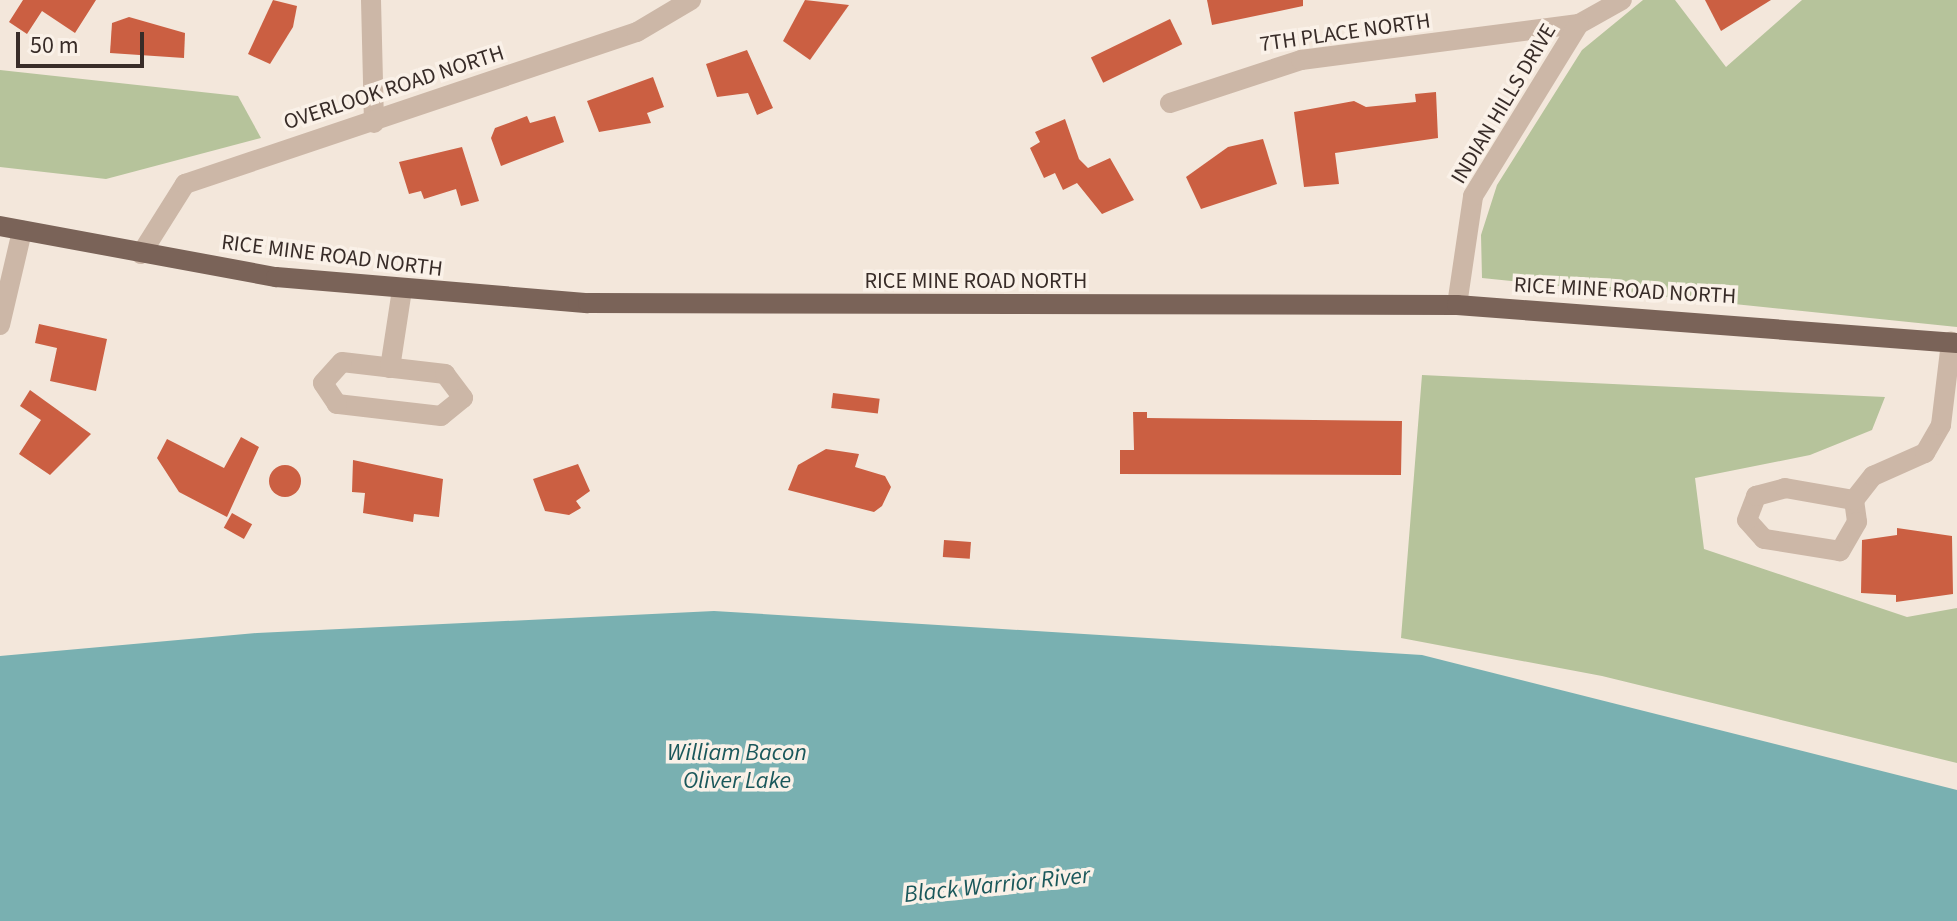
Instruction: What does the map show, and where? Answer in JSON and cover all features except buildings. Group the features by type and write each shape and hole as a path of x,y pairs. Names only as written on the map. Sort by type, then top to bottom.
{"main road":[{"name":"RICE MINE ROAD NORTH","path":"0,226 141,254 402,290 755,308 1457,305 1954,342"}],"street":[{"path":"371,0 374,123"},
{"name":"OVERLOOK ROAD NORTH","path":"141,254 185,184 374,123 637,32 691,0"},
{"name":"INDIAN HILLS DRIVE","path":"1457,305 1473,196 1579,24 1622,0"},
{"name":"7TH PLACE NORTH","path":"1170,103 1301,60 1579,24"},
{"path":"0,325 22,231"},
{"path":"390,368 402,290"},
{"path":"1854,500 1785,488 1756,496 1747,520 1764,539 1840,551 1857,522 1854,500 1873,476 1925,453 1941,425 1954,342"},
{"path":"342,362 390,368 455,380 459,408 426,414 337,404 323,392 326,374 342,362"}],"green space":[{"path":"1643,0 1675,0 1726,67 1802,0 1957,0 1957,327 1482,278 1481,235 1497,185 1582,50"},
{"path":"0,70 238,96 261,138 106,179 0,167"},
{"path":"1422,375 1885,397 1872,430 1810,455 1695,478 1704,549 1907,617 1957,608 1957,763 1602,676 1401,638"}],"water":[{"name":"William Bacon Oliver Lake","path":"714,611 1422,655 1957,790 1957,921 0,921 0,656 257,633"}],"water label":[{"name":"Black Warrior River","path":"997,885"}]}
